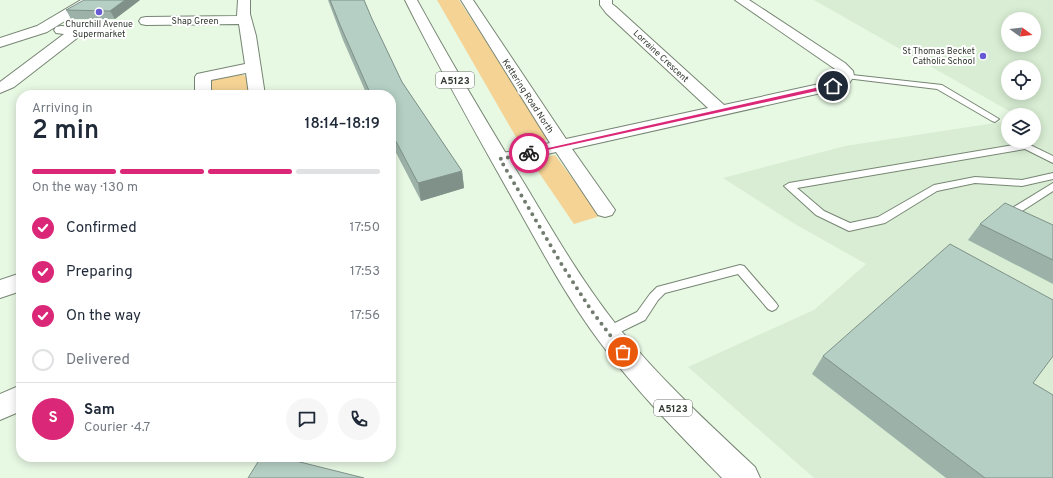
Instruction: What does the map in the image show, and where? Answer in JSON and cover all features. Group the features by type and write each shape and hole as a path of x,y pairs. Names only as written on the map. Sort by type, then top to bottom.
{"street":[{"path":"0,43 42,29 90,0"},
{"path":"244,0 242,4 244,20 249,35 256,90"},
{"name":"A5123","path":"411,0 500,159 562,265 591,310 623,352 671,406 744,478"},
{"name":"Kettering Road North","path":"467,0 561,146 605,210"},
{"name":"Lorraine Crescent","path":"606,0 606,4 611,10 720,110"},
{"path":"500,159 833,86 842,82 846,76 840,66 741,0"},
{"name":"Shap Green","path":"146,21 232,22 244,20"},
{"path":"42,29 76,32 105,32"},
{"path":"0,88 8,84 76,32"},
{"path":"203,90 203,77 253,67"},
{"path":"0,289 16,284"},
{"path":"0,407 16,400"}],"lane":[{"path":"846,76 939,87 995,119"},
{"path":"1053,160 1026,146 789,186 820,213 849,227 881,220 934,188 975,180 1022,183 1053,176"},
{"path":"1021,221 1008,215 1053,186"},
{"path":"608,333 640,316 661,290 740,269 772,306"}],"shaded area":[{"path":"437,0 459,0 550,139 520,144"},
{"path":"814,0 1053,0 1053,478 814,478 688,367 814,310 866,264 795,224 723,178 845,146 1001,122 1001,148 1041,148 1041,108 1004,108"},
{"path":"237,74 246,76 249,90 208,90 210,81 214,78"},
{"path":"555,155 600,216 574,224 531,161"}],"building":[{"path":"84,0 125,0 110,11 66,10"},
{"path":"330,0 364,0 402,82 462,171 418,183 396,141 396,90 369,90"},
{"path":"1005,203 1053,225 1053,260 980,224"},
{"path":"950,244 1053,300 1053,356 1033,383 1053,395 1053,478 985,478 823,356"},
{"path":"258,462 300,462 364,478 248,478"}],"way so far":[{"path":"529,153 500,159 562,265 591,310 623,352"}],"place":[{"name":"Churchill Avenue Supermarket","path":"99,12"},
{"name":"St Thomas Becket Catholic School","path":"983,56"}],"route":[{"path":"529,153 833,86"}]}
